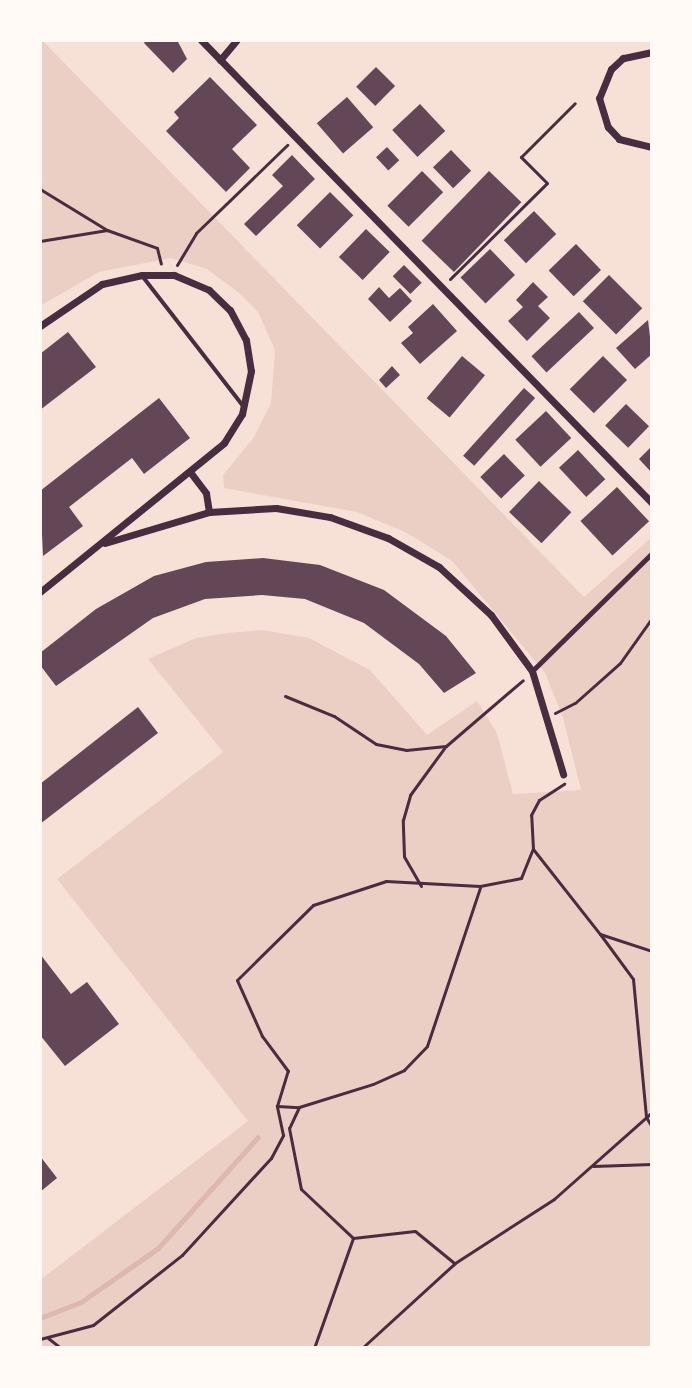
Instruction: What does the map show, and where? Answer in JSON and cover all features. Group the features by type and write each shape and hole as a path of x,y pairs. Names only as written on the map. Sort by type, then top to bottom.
{"street":[{"path":"201,40 652,503"},
{"path":"220,60 237,40"},
{"path":"651,149 619,139 601,113 599,98 611,69 623,58 652,52"},
{"path":"40,326 98,286 142,275 174,275 216,296 242,330 251,371 244,408 229,438 191,473 40,592"},
{"path":"191,473 206,493 209,512"},
{"path":"99,545 209,512 301,511 337,519 399,543 474,597 532,671 563,774"},
{"path":"532,671 652,553"}],"lane":[{"path":"142,275 244,408"}],"path":[{"path":"441,286 547,183 521,157 575,103"},
{"path":"174,275 182,249 295,136"},
{"path":"40,189 107,230 157,248 164,274"},
{"path":"40,241 107,230"},
{"path":"548,716 575,703 620,663 652,618"},
{"path":"421,886 404,856 403,820 410,795 446,746 497,707 532,671"},
{"path":"285,696 334,716 376,744 406,750 446,746"},
{"path":"40,1339 93,1325 182,1255 271,1158 283,1135 277,1106 288,1071 262,1036 237,980 313,905 386,881 421,886 480,886 521,878 533,849 531,815 539,800 565,788 563,774"},
{"path":"533,849 633,979 646,1117 652,1127"},
{"path":"277,1106 299,1107 373,1084 404,1070 427,1046 480,886"},
{"path":"600,934 652,951"},
{"path":"299,1107 289,1128 301,1189 353,1238 415,1231 455,1263"},
{"path":"362,1348 455,1263 554,1199 652,1112"},
{"path":"593,1166 652,1164"},
{"path":"314,1348 353,1238"},
{"path":"47,1338 61,1348"}],"shaded area":[{"path":"42,40 584,597 652,537 652,1348 40,1348 40,1280 248,1121 57,879 223,752 148,659 196,638 227,633 262,630 309,638 370,670 427,735 477,701 497,733 513,794 581,790 563,718 545,673 452,561 407,533 357,512 224,488 223,475 254,437 271,403 275,350 258,312 239,293 207,269 171,258 99,272 40,306"}],"building":[{"path":"147,40 177,40 187,59 173,73 144,43"},
{"path":"376,67 395,86 375,106 356,87"},
{"path":"210,77 257,125 232,149 250,168 226,192 166,131 179,118 174,112"},
{"path":"347,97 373,127 343,153 317,123"},
{"path":"420,104 445,131 417,157 392,130"},
{"path":"387,147 399,160 388,170 376,157"},
{"path":"451,150 471,171 453,188 433,167"},
{"path":"292,155 315,179 256,236 244,224 283,186 272,175"},
{"path":"422,171 443,192 409,227 387,206"},
{"path":"489,171 521,202 454,272 422,241"},
{"path":"330,192 353,215 320,249 297,225"},
{"path":"534,211 556,234 526,263 504,240"},
{"path":"366,229 390,252 363,280 339,257"},
{"path":"576,244 601,270 574,296 549,270"},
{"path":"490,249 515,275 486,303 461,277"},
{"path":"404,265 422,283 410,294 393,276"},
{"path":"609,275 642,308 616,334 583,301"},
{"path":"533,282 548,297 538,306 550,318 527,341 508,321 523,307 516,300"},
{"path":"379,287 389,298 400,288 412,301 390,322 368,299"},
{"path":"433,304 457,331 420,364 401,343 413,333 408,327"},
{"path":"579,312 594,328 546,372 531,356"},
{"path":"648,320 652,354 635,369 616,348"},
{"path":"68,332 96,367 40,410 40,354"},
{"path":"462,356 485,375 450,417 427,398"},
{"path":"603,356 627,380 594,413 570,389"},
{"path":"392,366 400,375 386,388 379,380"},
{"path":"524,388 535,398 474,466 463,456"},
{"path":"159,398 190,438 144,474 132,458 69,507 83,526 43,556 40,491"},
{"path":"626,404 649,426 628,448 605,426"},
{"path":"546,411 571,438 541,467 515,440"},
{"path":"652,446 652,473 639,459"},
{"path":"578,450 605,479 586,497 559,468"},
{"path":"504,454 525,476 501,499 480,477"},
{"path":"539,481 571,512 541,543 509,512"},
{"path":"617,487 649,521 612,555 580,521"},
{"path":"263,558 320,565 384,590 446,636 476,673 444,693 419,664 364,623 305,599 262,595 205,599 153,618 56,686 40,665 40,653 96,609 154,576 206,562"},
{"path":"138,707 158,733 40,824 40,784"},
{"path":"40,954 71,994 87,982 119,1024 65,1066 40,1035"},
{"path":"40,1156 57,1178 40,1192"}],"waterway":[{"path":"40,1318 81,1302 158,1248 258,1137"}]}
